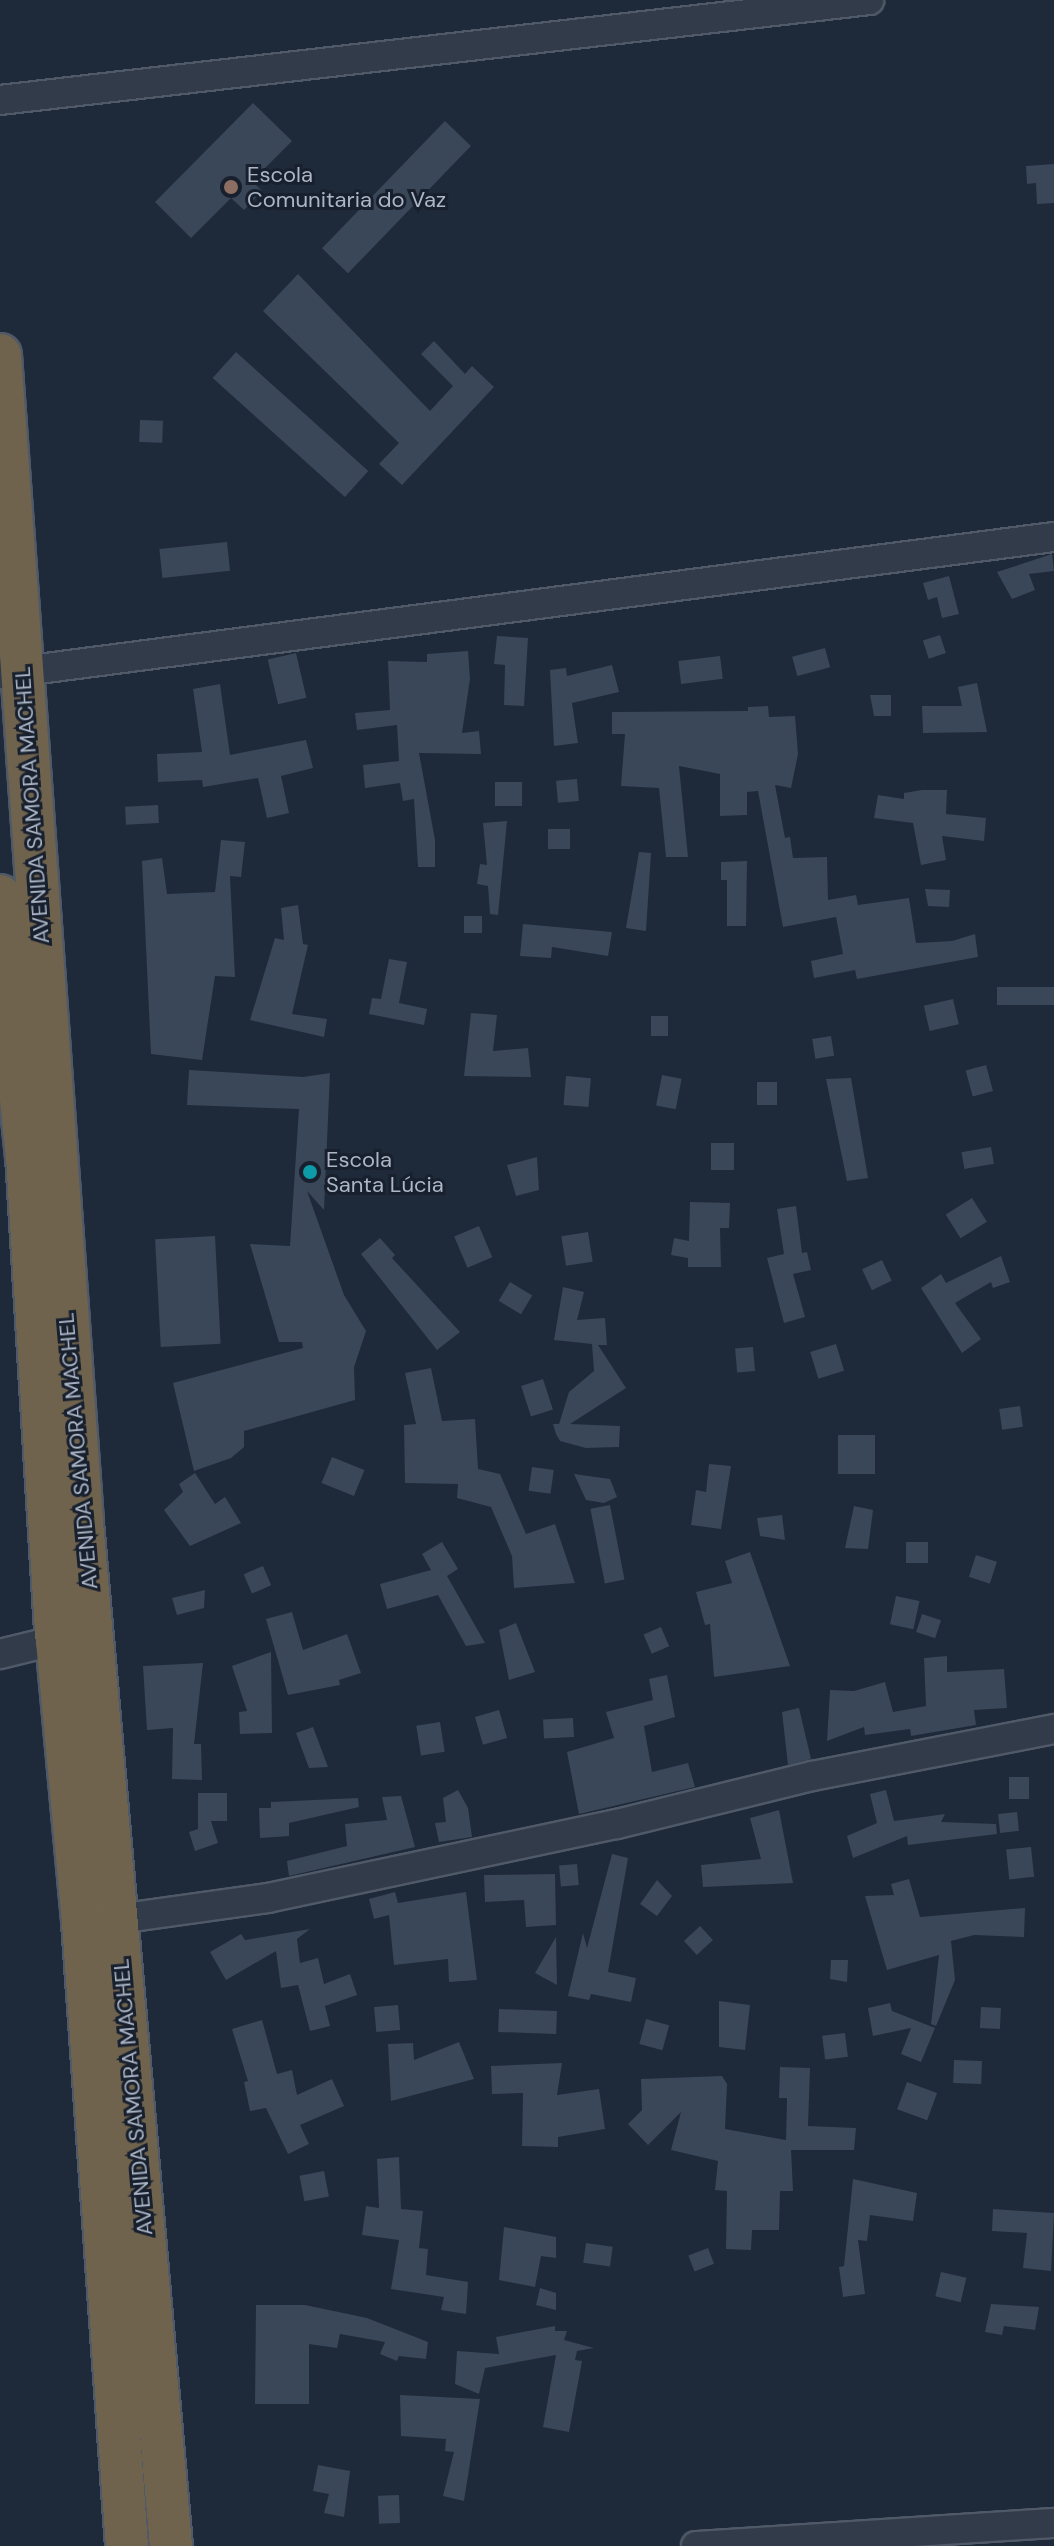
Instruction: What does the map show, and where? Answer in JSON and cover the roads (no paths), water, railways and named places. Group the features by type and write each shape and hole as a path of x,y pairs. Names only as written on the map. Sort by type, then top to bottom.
{"highway":[{"name":"AVENIDA SAMORA MACHEL","path":"0,355 11,672 171,2546"},
{"name":"AVENIDA SAMORA MACHEL","path":"0,896 27,1156 57,1640 83,1922 127,2546"}],"street":[{"path":"0,100 785,5 869,0"},
{"path":"11,672 1054,537"},
{"path":"0,1654 57,1640"},
{"path":"118,1919 268,1898 617,1824 812,1776 1054,1729"},
{"path":"696,2546 1054,2523"}],"place":[{"name":"Escola Comunitaria do Vaz","path":"231,187"},
{"name":"Escola Santa Lúcia","path":"310,1172"}]}
